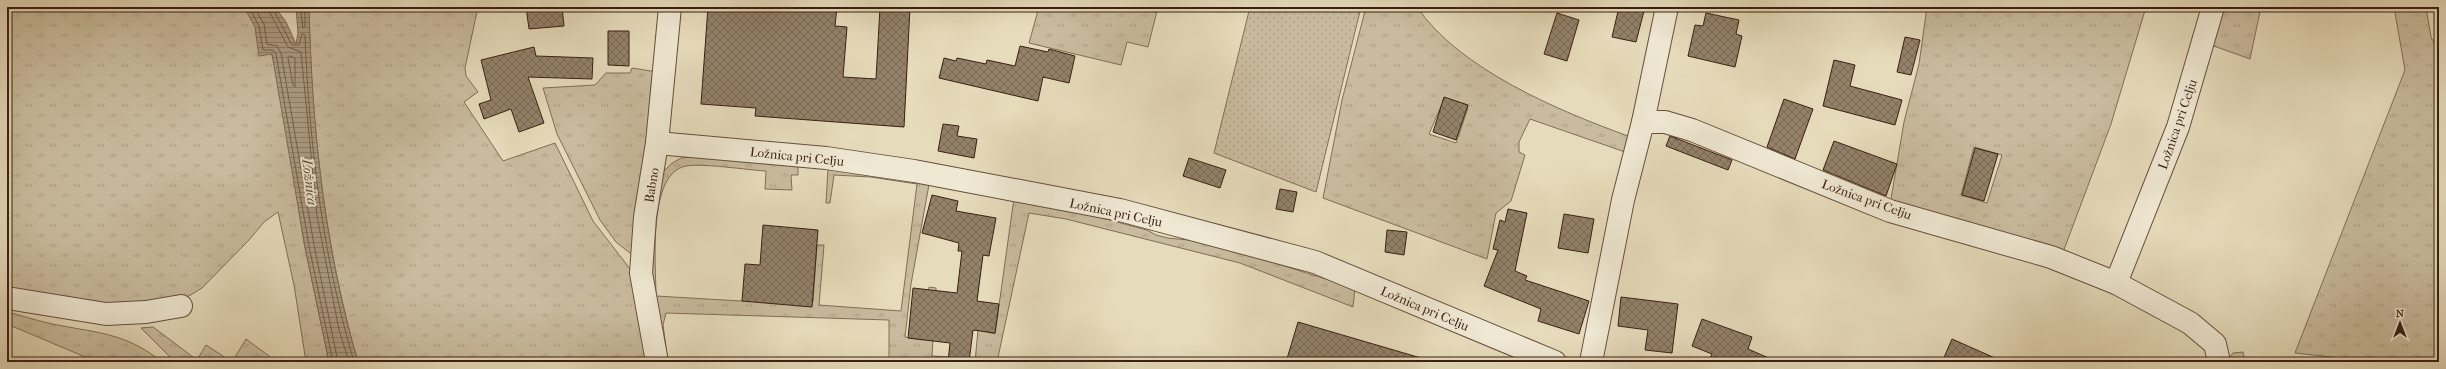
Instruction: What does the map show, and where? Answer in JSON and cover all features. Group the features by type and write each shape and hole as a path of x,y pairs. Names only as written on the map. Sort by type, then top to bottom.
{"street":[{"name":"Babno","path":"657,362 641,273 645,217 657,143 670,7"},
{"path":"1591,362 1623,200 1643,122 1667,7"},
{"name":"Ložnica pri Celju","path":"2116,283 2178,127 2213,7"},
{"name":"Ložnica pri Celju","path":"1643,122 1665,122 1692,130 1890,211 2052,257 2116,283 2190,323 2215,344 2219,362"},
{"name":"Ložnica pri Celju","path":"657,143 826,158 914,171 1120,210 1315,262 1555,362"},
{"path":"7,298 106,314 146,312 181,306"}],"green space":[{"path":"7,7 246,7 271,52 278,76 304,243 329,362 306,362 294,285 278,212 264,222 249,240 202,288 184,299 143,312 7,291"},
{"path":"309,7 478,7 465,68 466,76 478,92 464,102 503,161 555,143 593,221 634,274 646,362 358,362 337,275 322,186 313,97"},
{"path":"1039,7 1158,7 1148,47 1127,42 1121,65 1029,43"},
{"path":"1250,7 1361,7 1316,192 1214,153"},
{"path":"1366,7 1417,7 1435,29 1458,50 1484,68 1542,101 1628,136 1625,152 1530,119 1519,142 1519,152 1525,155 1511,201 1496,213 1487,259 1323,198 1342,100","holes":["1444,99 1468,108 1456,143 1429,134"]},
{"path":"1927,7 2146,7 2111,124 2062,255 1890,205 1904,122 1919,64","holes":["1974,147 2002,155 1987,203 1961,195"]},
{"path":"2222,7 2261,7 2250,59 2211,45"},
{"path":"2394,7 2426,7 2431,37 2439,53 2439,362 2376,362 2295,353 2405,70"},
{"path":"632,68 657,72 635,257 616,242 600,220 557,134 543,88 595,85 606,73 630,73"},
{"path":"692,157 798,164 798,175 791,175 792,190 765,189 766,171 694,165 686,166 674,172 665,185 659,202 656,222 656,296 741,301 813,302 817,245 824,245 819,305 901,311 917,184 871,177 834,175 830,203 826,203 828,168 930,179 911,284 905,337 923,340 929,287 936,288 932,356 949,357 951,362 889,362 889,320 666,313 663,325 668,362 663,362 651,280 653,222 662,173 671,164 681,158"},
{"path":"1014,198 1102,218 1147,230 1156,235 1168,238 1207,242 1355,288 1353,307 1240,263 1066,219 1029,213 997,362 975,362 978,330 995,334"},
{"path":"7,312 43,322 121,339 134,344 162,362 97,362 7,324"},
{"path":"153,327 197,360 206,345 232,362 175,362 141,328"},
{"path":"246,339 277,362 232,362"},
{"path":"2243,352 2245,362 2226,362 2233,353"}],"water":[{"name":"Ložnica","path":"244,7 275,7 286,22 296,44 298,33 296,7 309,7 313,97 328,231 346,319 358,362 329,362 305,247 272,54 259,56 255,27"}],"building":[{"path":"526,7 562,7 564,26 529,29"},
{"path":"708,7 837,7 835,26 847,27 843,77 876,79 880,7 910,7 904,127 755,116 756,108 701,104"},
{"path":"1619,7 1645,7 1636,42 1612,37"},
{"path":"1557,13 1579,20 1567,61 1544,54"},
{"path":"1706,13 1739,20 1736,34 1742,36 1735,67 1688,56 1695,25 1703,26"},
{"path":"608,31 629,31 629,66 608,65"},
{"path":"1905,37 1920,40 1911,75 1897,72"},
{"path":"1020,46 1048,52 1049,49 1075,56 1069,83 1043,77 1038,101 939,78 944,58 956,61 957,58 986,64 987,60 1015,66"},
{"path":"534,47 536,56 593,58 592,79 528,77 544,123 519,132 511,109 484,119 479,104 491,100 481,60"},
{"path":"1834,60 1855,65 1850,86 1902,100 1895,125 1823,106"},
{"path":"1444,97 1468,105 1456,140 1433,132"},
{"path":"1784,99 1813,109 1795,159 1767,147"},
{"path":"943,124 959,126 957,136 977,139 974,158 938,151"},
{"path":"1670,136 1732,160 1728,170 1666,146"},
{"path":"1834,141 1897,164 1886,196 1823,170"},
{"path":"1975,148 1998,154 1984,201 1962,195"},
{"path":"1189,158 1226,170 1220,188 1183,176"},
{"path":"1280,189 1297,192 1293,212 1276,209"},
{"path":"932,195 958,201 956,211 996,218 989,256 983,255 977,301 999,304 995,333 973,330 969,362 948,362 950,343 908,338 913,288 957,293 962,251 958,251 959,243 922,233"},
{"path":"1508,209 1527,213 1515,271 1527,276 1525,280 1589,301 1579,334 1538,321 1541,309 1484,286 1498,250 1493,249 1500,220 1505,222"},
{"path":"1564,214 1594,219 1588,253 1558,248"},
{"path":"763,225 818,230 812,307 742,301 745,264 760,265"},
{"path":"1387,230 1407,232 1404,255 1385,252"},
{"path":"1621,297 1678,304 1672,353 1645,350 1648,330 1618,326"},
{"path":"1702,319 1752,337 1748,349 1778,362 1708,362 1712,354 1692,346"},
{"path":"1298,322 1421,358 1420,362 1286,362"},
{"path":"1952,339 2004,362 1942,362"}]}
